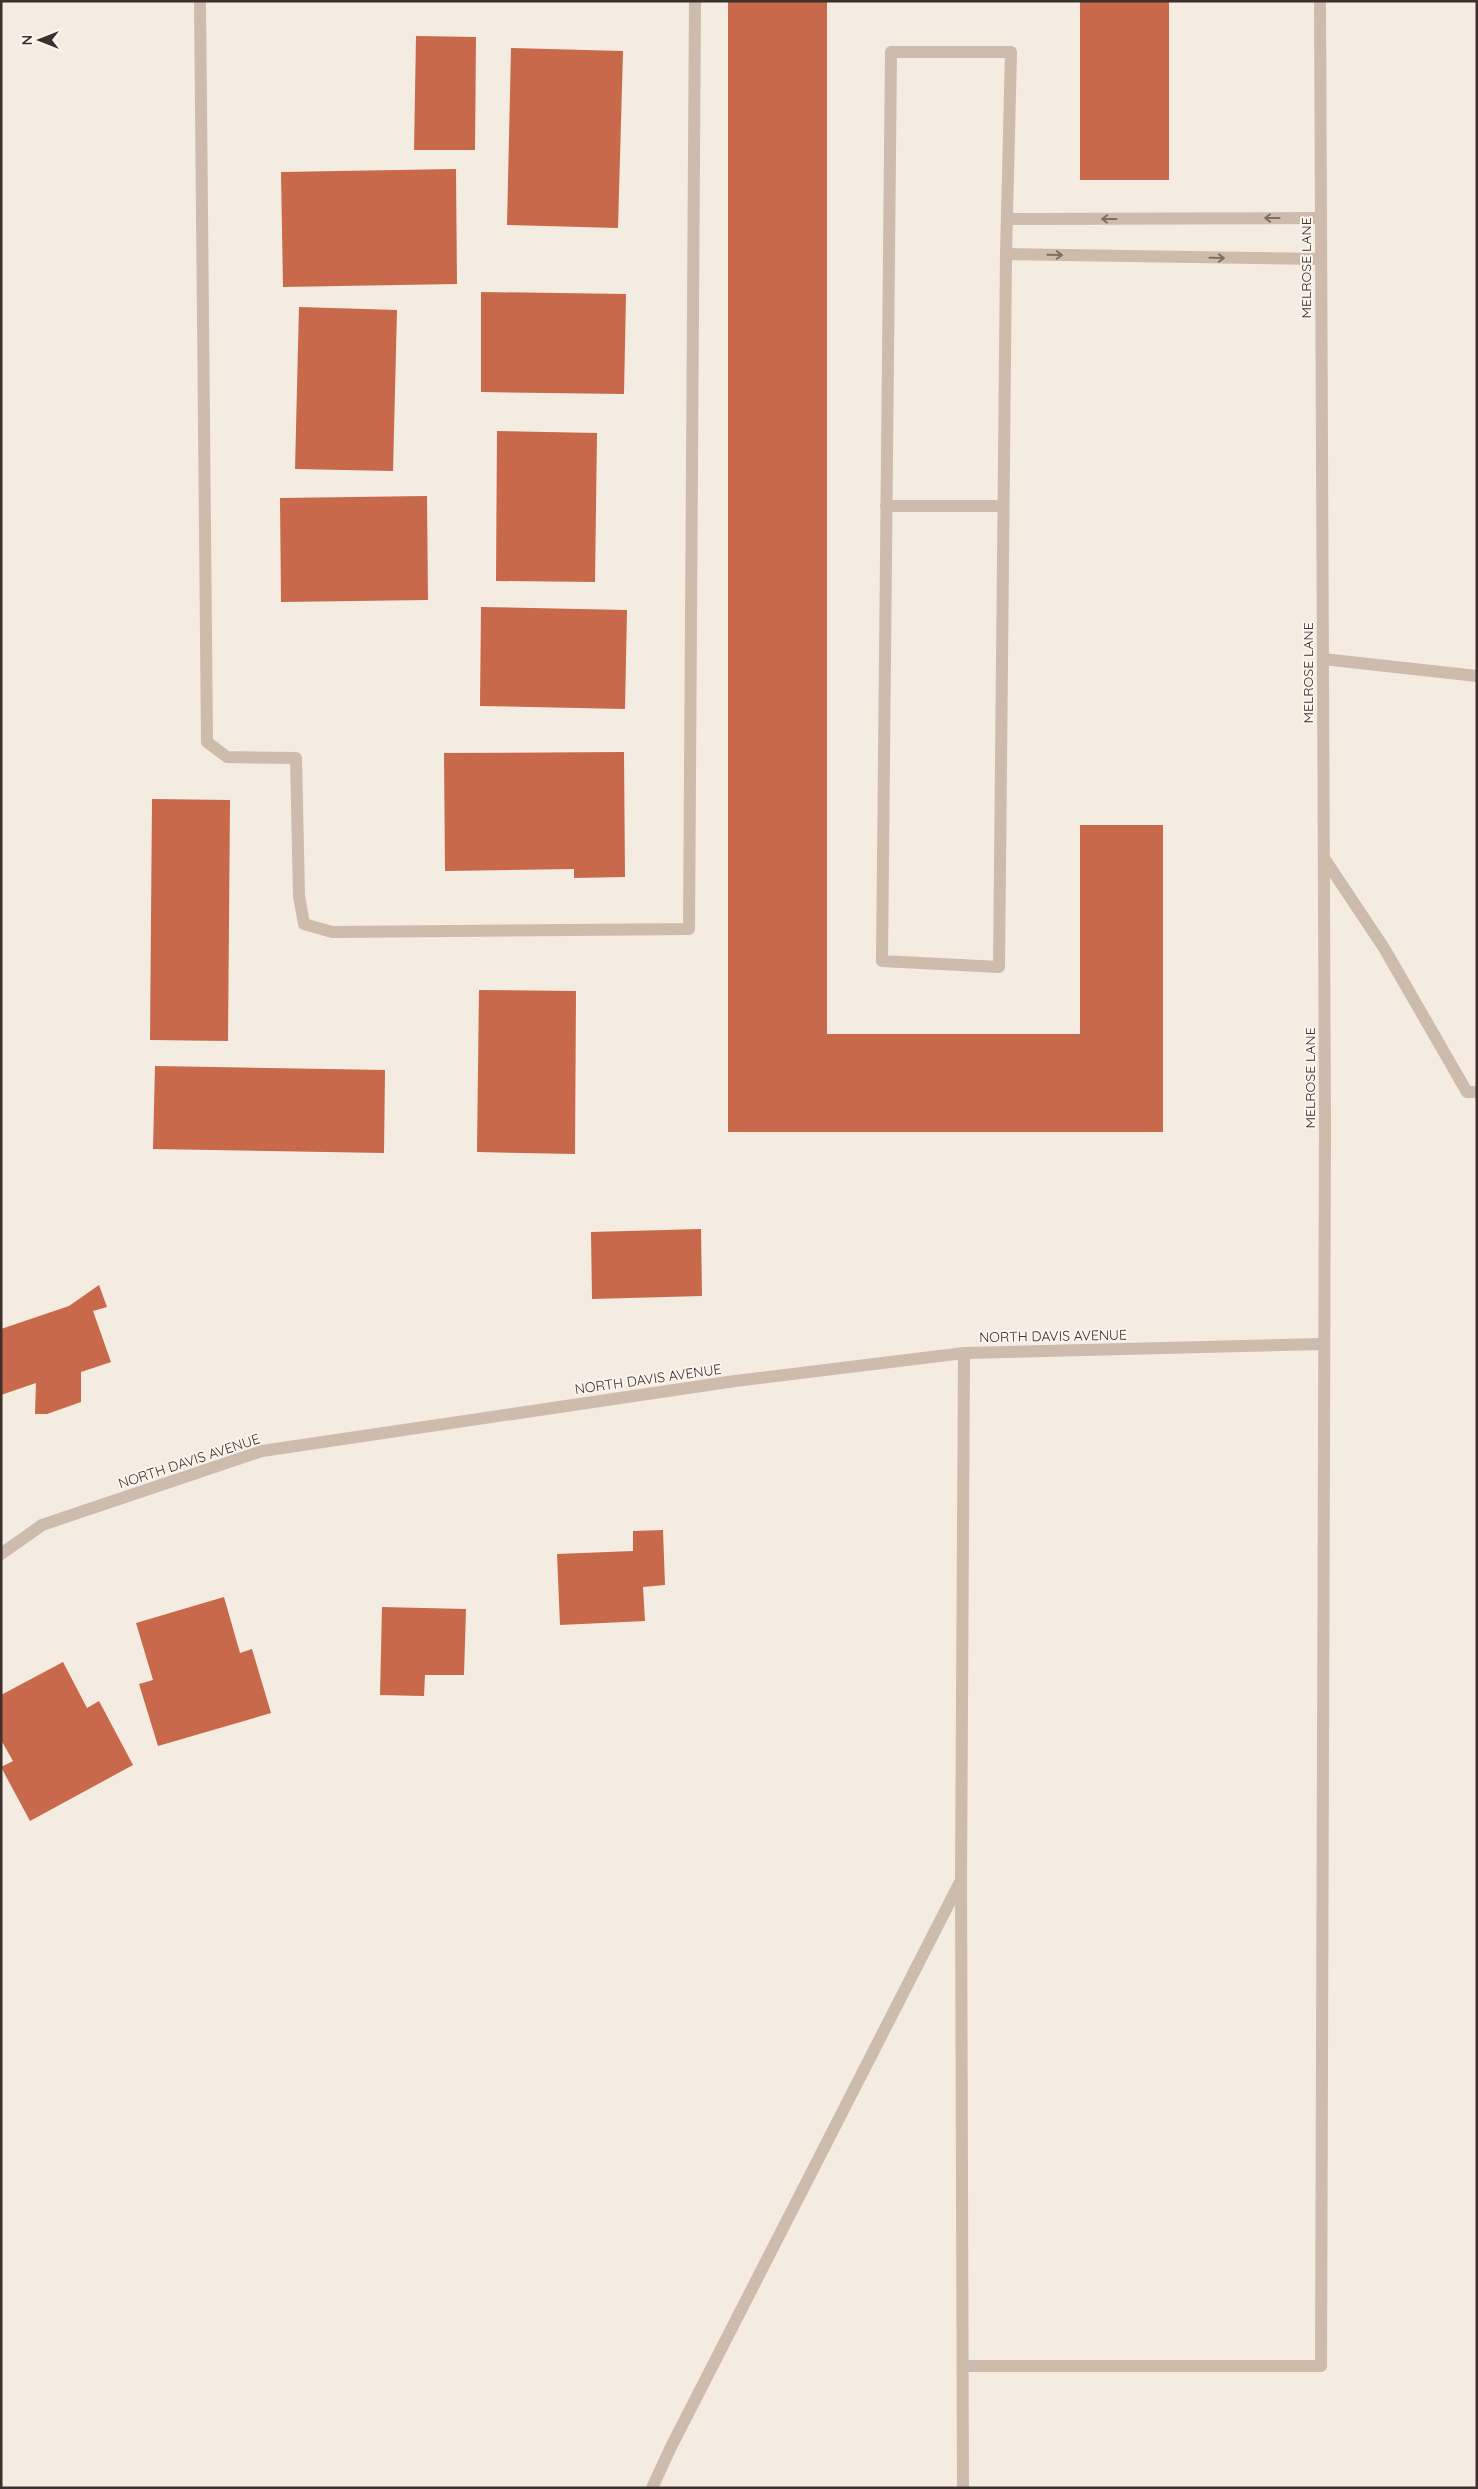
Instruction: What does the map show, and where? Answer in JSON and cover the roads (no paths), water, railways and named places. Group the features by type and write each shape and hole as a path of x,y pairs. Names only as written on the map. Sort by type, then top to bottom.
{"street":[{"path":"200,1 207,742 227,757 296,758 299,896 304,924 332,932 690,929 694,1"},
{"name":"MELROSE LANE","path":"964,2366 1322,2366 1325,1127 1320,1"},
{"path":"891,52 1011,52 1006,254 999,967 882,961 891,52"},
{"path":"1007,220 1321,218"},
{"path":"1006,254 1321,259"},
{"path":"886,506 1003,506"},
{"path":"1323,659 1477,676"},
{"path":"1324,858 1384,948 1467,1092 1477,1092"},
{"name":"NORTH DAVIS AVENUE","path":"1,1554 42,1525 262,1451 725,1382 964,1353 1323,1344"},
{"path":"963,2488 961,1880 964,1353"},
{"path":"652,2488 675,2438 961,1880"}]}
